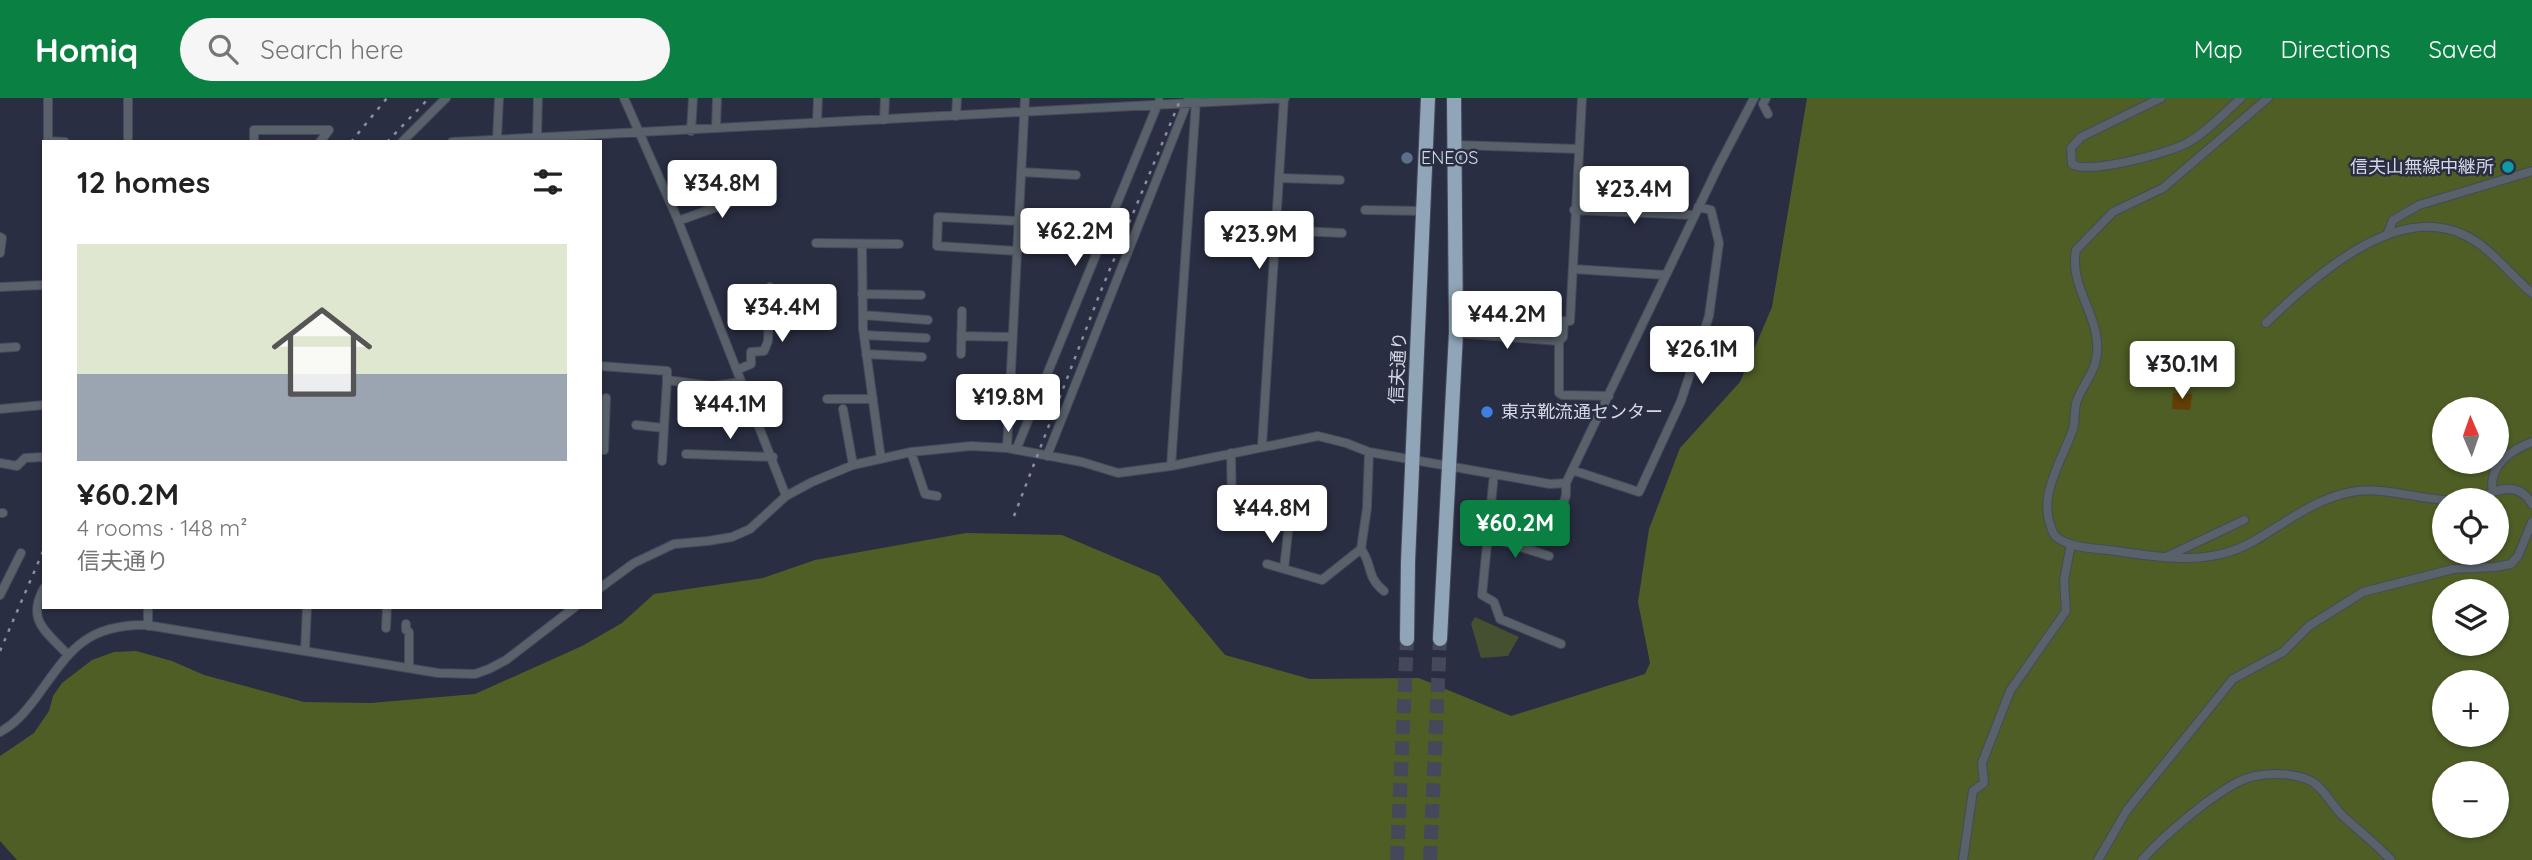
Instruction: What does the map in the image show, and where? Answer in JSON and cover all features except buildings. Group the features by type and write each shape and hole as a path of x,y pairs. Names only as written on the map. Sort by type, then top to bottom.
{"highway":[{"name":"信夫通り","path":"1407,639 1428,98"},
{"path":"1440,639 1456,333 1454,98"}],"street":[{"path":"48,98 48,140"},
{"path":"128,98 128,140"},
{"path":"404,140 446,98"},
{"path":"499,98 500,140 580,138 957,116 1159,101 1284,98 1262,446"},
{"path":"537,137 538,98"},
{"path":"624,98 678,220 773,457 786,496"},
{"path":"691,131 693,98"},
{"path":"716,128 717,98"},
{"path":"817,123 818,98"},
{"path":"884,120 885,98"},
{"path":"957,98 957,116"},
{"path":"1012,449 1013,337 1025,98"},
{"path":"1582,98 1570,321 1564,321 1563,337 1559,341 1559,393 1609,396"},
{"path":"1555,532 1566,495 1566,483 1696,211 1754,98"},
{"path":"1766,98 1763,104 1768,114"},
{"path":"2161,98 2081,137 2071,148 2072,164 2079,168 2098,166 2173,149 2195,138 2241,98"},
{"path":"2268,98 2164,188 2113,212 2076,250 2075,272 2081,292 2092,313 2096,353 2095,363 2076,401 2074,426 2052,480 2047,512 2055,536 2071,544 2165,558 2200,558 2242,547 2301,511 2350,492 2432,497"},
{"path":"1047,456 1191,100"},
{"path":"1171,466 1191,100"},
{"path":"1012,449 1159,101"},
{"path":"254,140 254,130 329,130 322,140"},
{"path":"1456,145 1578,149"},
{"path":"2386,236 2393,220 2419,205 2532,171"},
{"path":"1021,172 1076,175"},
{"path":"1279,178 1340,180"},
{"path":"678,220 739,199 761,195"},
{"path":"1365,210 1423,211"},
{"path":"1572,470 1639,492 1667,434 1700,346 1711,304 1719,243 1711,210 1574,210"},
{"path":"1017,251 937,246 938,217 1018,221"},
{"path":"2266,323 2334,264 2386,236 2425,228 2462,233 2477,243 2532,293"},
{"path":"1276,230 1342,233"},
{"path":"0,237 0,253"},
{"path":"816,243 899,244"},
{"path":"862,244 864,335 881,459"},
{"path":"1573,269 1666,275"},
{"path":"0,287 42,285"},
{"path":"737,370 751,364 751,352 764,351 768,341 770,287"},
{"path":"862,294 921,295"},
{"path":"961,355 962,311"},
{"path":"863,316 928,320"},
{"path":"1456,333 1559,341"},
{"path":"864,335 926,338"},
{"path":"961,336 1013,337"},
{"path":"0,348 16,347"},
{"path":"866,354 922,357"},
{"path":"602,366 667,371 662,461"},
{"path":"667,380 712,386 741,382"},
{"path":"604,450 602,423 606,398"},
{"path":"827,399 873,399"},
{"path":"0,409 42,405"},
{"path":"844,409 853,465"},
{"path":"636,425 664,428"},
{"path":"602,587 634,563 674,544 732,537 750,529 786,496 853,465 911,452 971,446 1012,449 1118,473 1171,466 1318,436 1369,452 1550,484 1566,483"},
{"path":"2492,488 2491,477 2496,466 2532,442"},
{"path":"911,452 925,494 937,496"},
{"path":"1369,452 1367,508 1361,549 1367,558 1373,582 1384,591"},
{"path":"1231,453 1232,510 1256,515"},
{"path":"686,454 773,457"},
{"path":"0,463 17,466 25,458 42,457"},
{"path":"1494,474 1486,568 1481,583 1482,595 1494,601 1500,619 1561,644"},
{"path":"2509,489 2524,493 2532,504"},
{"path":"2165,558 2244,520"},
{"path":"2098,860 2127,810 2233,678 2283,652 2309,626 2363,592 2453,569 2511,564 2518,556 2532,522"},
{"path":"1284,569 1289,523"},
{"path":"1489,537 1549,556"},
{"path":"1963,860 1973,791 1984,783 1982,763 1994,727 2010,691 2066,611 2064,580 2071,544"},
{"path":"1267,564 1322,580 1361,549"},
{"path":"0,595 20,553"},
{"path":"42,593 35,609 36,619 67,654"},
{"path":"148,609 148,626"},
{"path":"305,651 307,609"},
{"path":"386,628 387,609"},
{"path":"0,732 10,727 26,711 67,654 94,635 111,628 148,626 457,675 475,674 506,660 572,609"},
{"path":"406,624 406,630 409,632 409,668"},
{"path":"2142,860 2186,820 2225,790 2250,777 2268,775 2298,776 2315,783 2342,815 2391,860"}],"green space":[{"path":"1807,98 2532,98 2532,860 17,860 0,841 0,756 34,733 49,711 53,696 62,683 92,660 114,652 136,651 172,661 204,675 304,702 371,703 475,694 582,646 622,623 654,594 763,578 815,560 966,533 1062,535 1159,576 1225,655 1310,679 1419,678 1511,716 1645,674 1650,663 1638,602 1649,529 1680,448 1740,382 1772,307"},
{"path":"1475,617 1519,637 1508,656 1481,658 1471,624"}],"tunnel":[{"path":"1397,860 1407,639"},
{"path":"1430,860 1440,639"}],"railway":[{"path":"353,140 387,98"},
{"path":"389,140 429,98"},
{"path":"1014,516 1100,293 1181,98"},
{"path":"0,651 42,554"}],"place":[{"name":"ENEOS","path":"1407,158"},
{"name":"信夫山無線中継所","path":"2508,167"},
{"name":"東京靴流通センター","path":"1487,412"}]}
